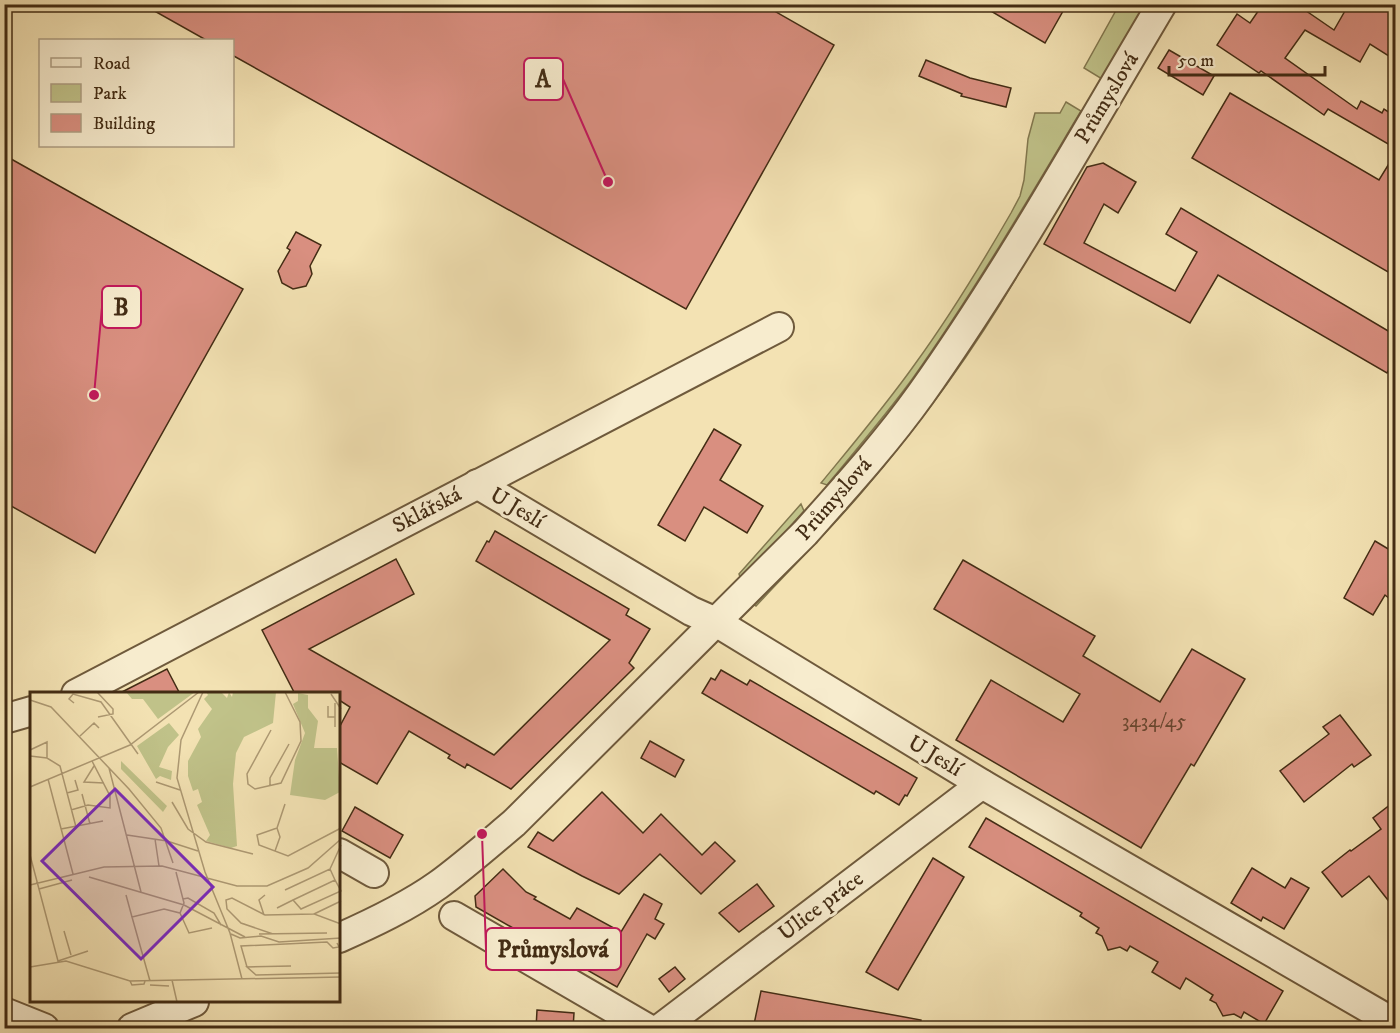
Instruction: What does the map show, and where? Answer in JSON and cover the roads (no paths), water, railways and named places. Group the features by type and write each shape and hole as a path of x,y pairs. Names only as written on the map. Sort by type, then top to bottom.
{"street":[{"name":"Průmyslová","path":"340,938 398,910 436,886 514,823 805,533 857,474 919,396 974,317 1162,4"},
{"name":"Sklářská","path":"81,692 779,327"},
{"name":"U Jeslí","path":"477,484 691,611 716,622 981,784 1395,1024"},
{"path":"4,719 30,712"},
{"name":"Ulice práce","path":"661,1029 981,784"},
{"path":"340,854 374,873"},
{"path":"454,916 647,1029"},
{"path":"132,1029 192,1003"},
{"path":"4,1012 44,1029"}],"place":[{"name":"A","path":"608,182"},
{"name":"B","path":"94,395"},
{"name":"Průmyslová","path":"482,834"}]}
